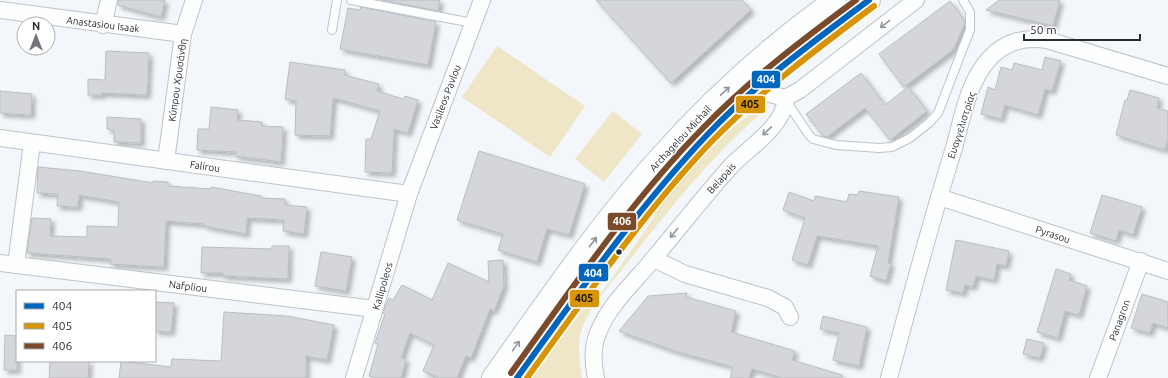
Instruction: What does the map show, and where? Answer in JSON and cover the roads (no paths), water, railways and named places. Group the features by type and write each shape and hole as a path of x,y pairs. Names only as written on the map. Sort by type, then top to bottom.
{"main road":[{"name":"Archagelou Michail","path":"493,378 605,226 659,158 723,93 809,19 835,0"},
{"name":"Archagelou Michail","path":"517,378 606,257 670,176 708,134 782,65 869,0"}],"street":[{"path":"103,24 109,0"},
{"name":"Κύπρου Χρυσάνθη","path":"166,161 183,34 194,0"},
{"name":"Vasileos Pavlou","path":"409,194 482,0"},
{"path":"809,19 820,0"},
{"path":"750,94 770,94 784,98 813,80 916,0"},
{"name":"Anastasiou Isaak","path":"0,10 183,34"},
{"name":"Ευαγγελιστρίας","path":"889,378 939,197 970,93 979,73 988,59 1000,48 1014,40 1047,40 1168,76"},
{"name":"Belapais","path":"596,378 594,360 597,334 604,320 625,291 654,259 732,165 777,121 785,106 784,98"},
{"name":"Falirou","path":"0,138 409,194"},
{"path":"16,265 32,143"},
{"name":"Kallipoleos","path":"354,378 409,194"},
{"name":"Pyrasou","path":"939,197 1141,261 1168,271"},
{"path":"654,259 685,274 768,298 784,307 790,317"},
{"name":"Panagron","path":"1098,378 1141,261"},
{"name":"Nafpliou","path":"0,263 375,309"}],"lane":[{"path":"332,30 338,0"},
{"path":"351,0 473,24"},
{"path":"784,98 809,135 813,139 824,143 879,148 892,147 910,138 938,113 970,30 970,12 963,0"}]}
